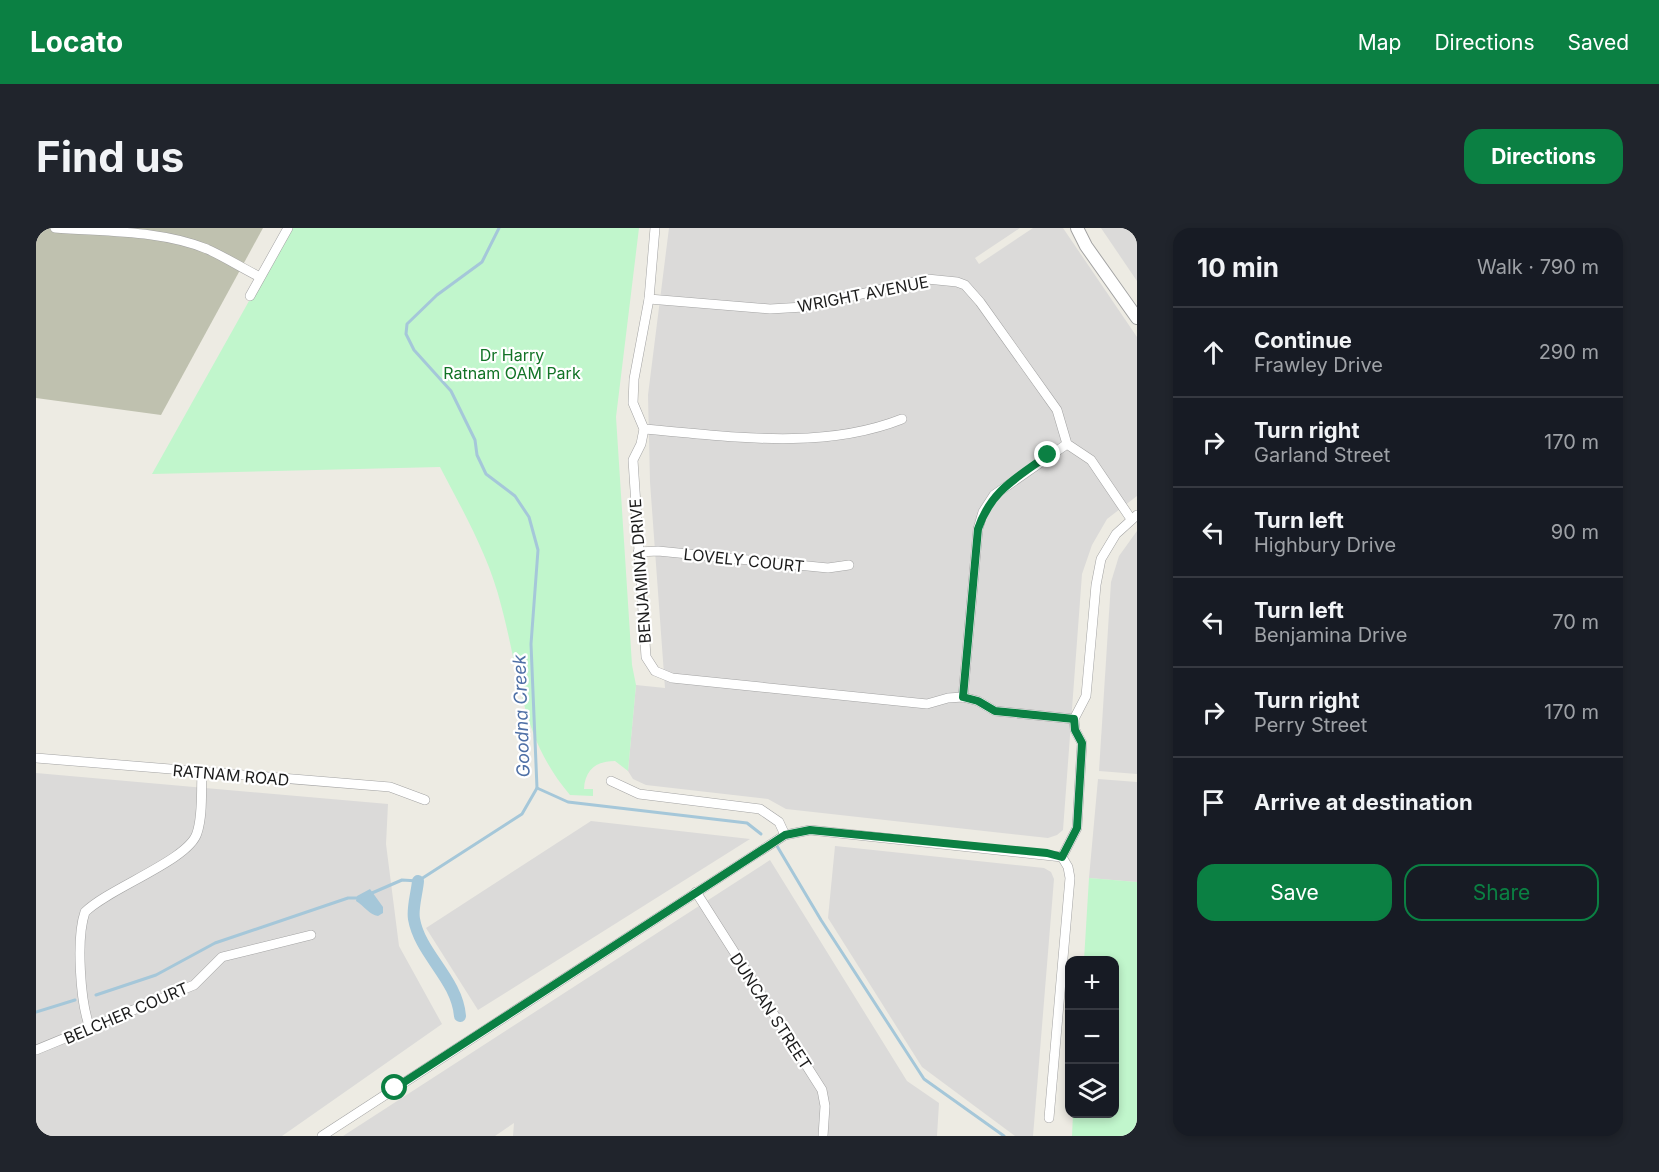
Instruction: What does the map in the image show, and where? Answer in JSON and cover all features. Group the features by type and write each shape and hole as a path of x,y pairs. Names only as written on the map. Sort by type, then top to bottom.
{"street":[{"path":"55,228 161,237 184,242 206,249 260,277"},
{"path":"250,296 288,228"},
{"path":"655,228 649,299 633,403 644,429 780,440 884,426 902,419"},
{"path":"1077,228 1086,246 1137,318"},
{"name":"WRIGHT AVENUE","path":"649,299 770,309 804,307 927,279 957,282 965,285 980,302 1057,410 1067,444"},
{"name":"BENJAMINA DRIVE","path":"644,429 641,444 633,460 646,657 655,671 672,678 927,704 963,697"},
{"path":"1062,857 1077,828 1082,743 1075,730 1074,719 1086,696 1095,597 1101,559 1116,534 1134,517 1091,460 1067,444 994,495 983,512 978,529 963,697 978,701 995,711 1074,719"},
{"name":"LOVELY COURT","path":"638,552 658,551 828,568 849,565"},
{"name":"RATNAM ROAD","path":"36,758 390,787 424,800"},
{"path":"90,1028 85,1015 81,937 85,912 103,897 178,855 190,845 197,833 202,773"},
{"path":"611,781 639,794 759,809 778,822 785,835"},
{"path":"322,1136 785,835 810,830 1047,853 1062,857 1068,867 1070,878 1049,1118"},
{"name":"DUNCAN STREET","path":"696,892 822,1090 825,1106 823,1136"},
{"name":"BELCHER COURT","path":"36,1050 194,985 222,957 311,935"}],"shaded area":[{"path":"36,228 263,228 161,415 36,398"},
{"path":"669,228 1020,228 975,258 979,264 1033,228 1063,228 1137,337 1137,496 1107,519 1092,545 1082,574 1063,830 1057,835 1048,838 786,809 768,799 646,785 633,779 628,771 636,685 665,688 650,482 648,395"},
{"path":"1101,228 1137,228 1137,281"},
{"path":"1137,531 1137,774 1099,771 1111,582 1119,556"},
{"path":"36,773 388,804 386,844 399,946 442,1024 282,1136 36,1136"},
{"path":"1098,779 1137,782 1137,882 1089,878"},
{"path":"591,821 750,839 478,1010 426,928"},
{"path":"835,846 1044,868 1051,872 1054,879 1033,1136 1015,1136 922,1067 828,918"},
{"path":"770,860 907,1081 939,1103 937,1136 513,1136 514,1123 495,1136 343,1136"}],"green space":[{"name":"Dr Harry Ratnam OAM Park","path":"290,228 639,228 616,417 632,665 636,685 628,771 615,761 593,768 587,776 584,789 593,789 593,796 570,795 541,751 524,705 501,605 490,569 475,534 440,467 152,474"},
{"path":"1089,878 1137,882 1137,1136 1072,1136 1073,1118 1119,1118 1119,956 1084,956"}],"water":[{"path":"370,889 383,907 383,913 378,916 356,901 357,896"}],"waterway":[{"name":"Goodna Creek","path":"372,893 402,880 418,881 522,814 537,788 531,644 538,550 529,517 515,496 486,474 477,455 475,440 451,391 414,350 406,334 407,324 437,295 482,262 499,228"},
{"path":"537,788 568,802 747,823 761,834"},
{"path":"777,846 821,920 924,1079 1004,1136"},
{"path":"418,881 414,905 414,919 418,932 423,944 446,978 460,1016"},
{"name":"Goodna Creek","path":"96,995 156,975 215,943 348,898 360,898"},
{"name":"Goodna Creek","path":"36,1012 75,1000"}],"route":[{"path":"395,1088 785,835 810,830 1047,853 1062,857 1077,828 1082,743 1075,730 1074,719 995,711 978,701 963,697 978,529 983,512 994,495 1048,455"}]}
